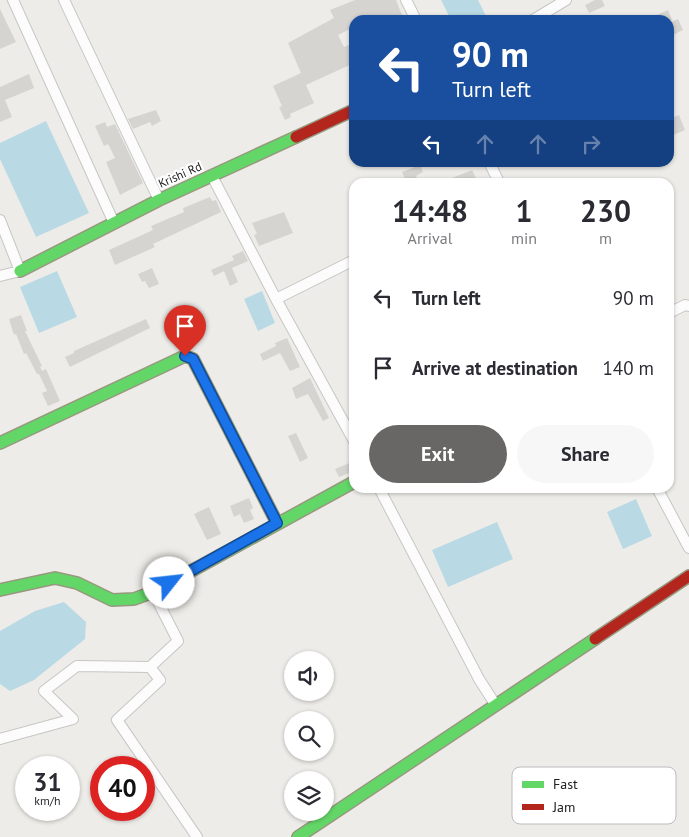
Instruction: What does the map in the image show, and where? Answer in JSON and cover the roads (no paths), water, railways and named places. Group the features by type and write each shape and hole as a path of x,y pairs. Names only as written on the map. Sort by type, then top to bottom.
{"street":[{"path":"13,0 114,223"},
{"path":"64,0 159,200"},
{"path":"406,0 414,15"},
{"path":"541,15 566,0"},
{"name":"Krishi Rd","path":"20,271 159,200 349,112"},
{"path":"212,176 349,433"},
{"path":"0,220 20,271 0,276"},
{"path":"276,299 349,262"},
{"path":"674,310 685,305 689,306"},
{"path":"0,443 185,356 193,359 277,523"},
{"path":"0,590 54,578 77,582 112,600 121,602 134,599 153,592 349,485"},
{"path":"382,493 478,679 495,704"},
{"path":"660,493 689,548"},
{"path":"298,837 689,576"},
{"path":"0,739 73,719 44,691 77,666 150,667 178,641 153,592"},
{"path":"150,667 160,680 117,720 197,837"}],"water":[{"path":"441,0 478,0 486,15 448,15"},
{"path":"46,121 89,213 36,237 0,159 0,143"},
{"path":"57,271 77,317 39,333 20,287"},
{"path":"262,291 275,323 258,331 244,299"},
{"path":"636,499 652,536 623,549 607,512"},
{"path":"497,522 513,559 448,587 432,550"},
{"path":"64,602 86,622 85,639 34,680 10,691 0,684 0,631 35,611"}]}
